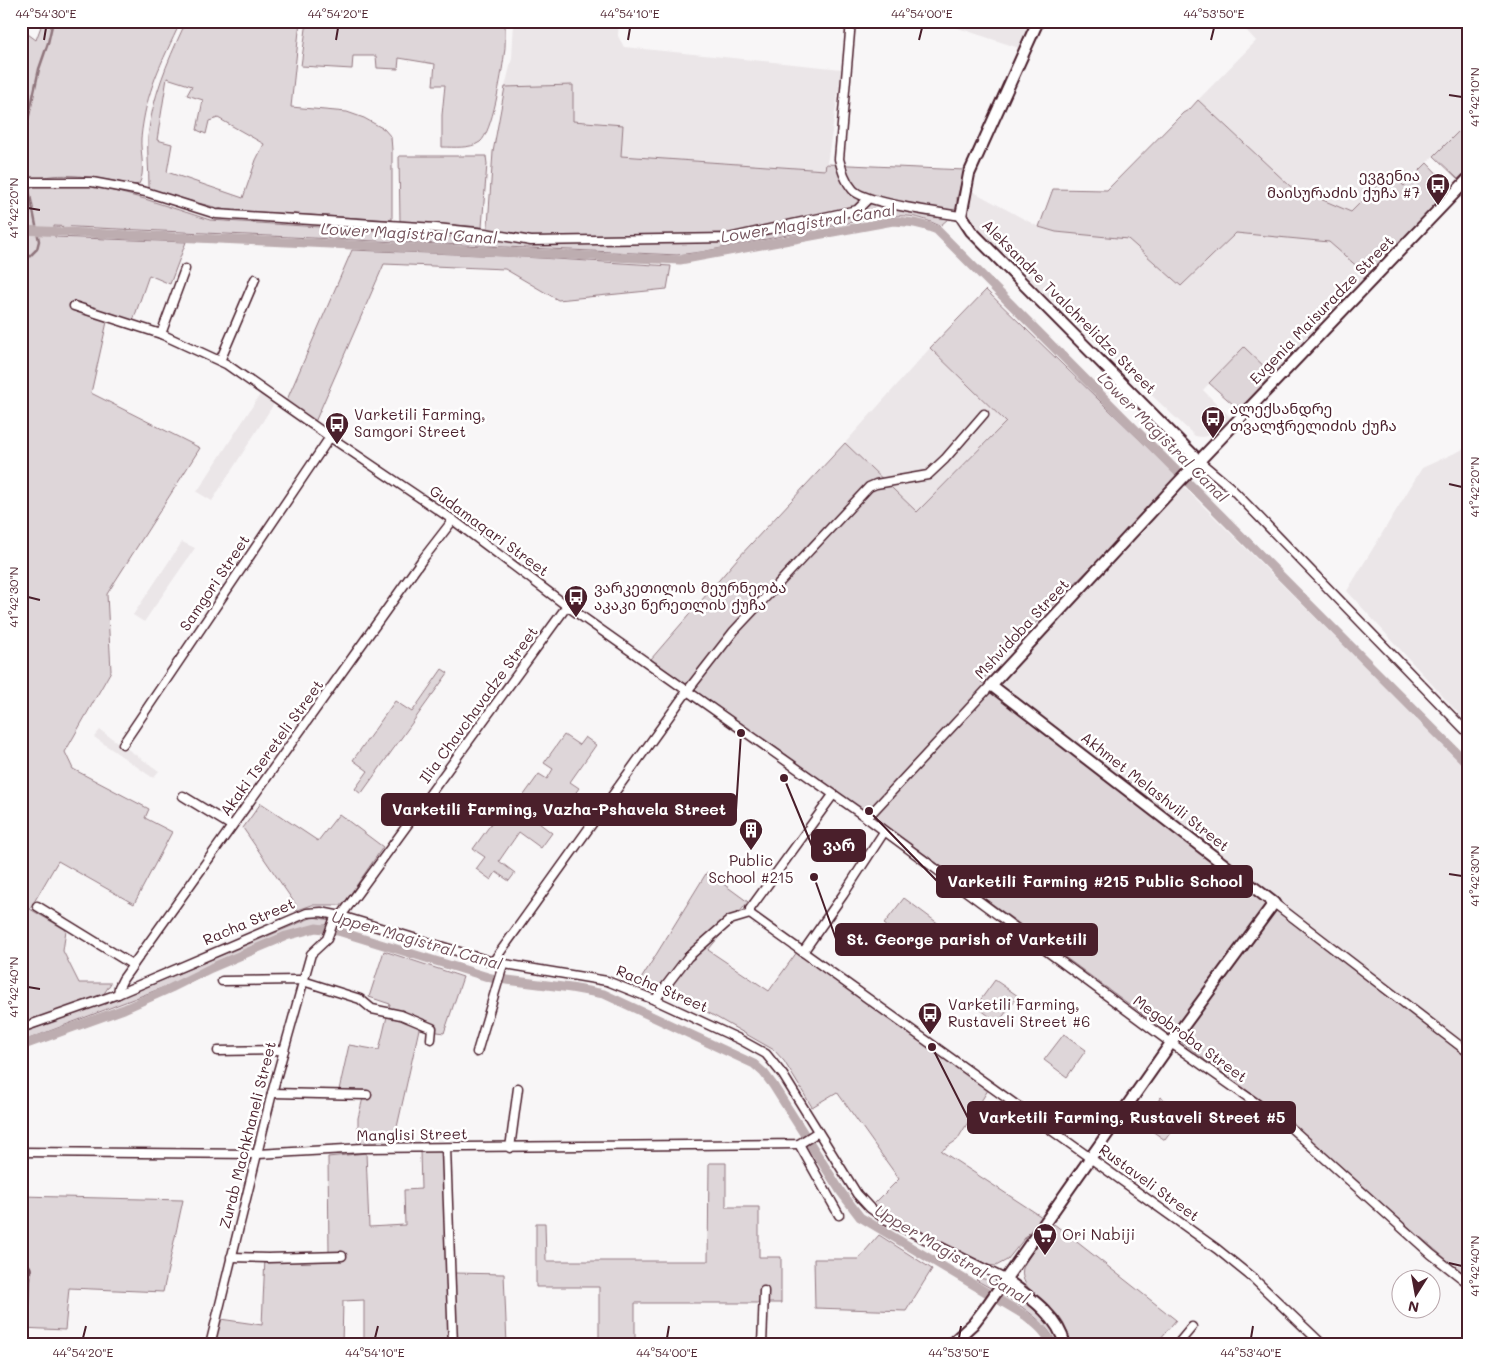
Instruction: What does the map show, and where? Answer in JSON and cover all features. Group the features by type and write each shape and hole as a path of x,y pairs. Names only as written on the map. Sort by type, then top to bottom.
{"street":[{"path":"851,21 839,159 842,172 854,192 868,199 961,216"},
{"name":"Aleksandre Tvalchrelidze Street","path":"1038,21 969,174 961,216 971,231 1196,465"},
{"name":"Evgenia Maisuradze Street","path":"1196,465 1468,179"},
{"path":"21,182 92,182 146,192 216,214 436,228 485,233 531,241 728,238 857,210 868,199"},
{"path":"161,334 185,269"},
{"path":"220,361 255,279"},
{"name":"Gudamaqari Street","path":"74,306 161,334 226,364 453,520 568,606 867,818"},
{"path":"493,962 688,690 734,631 869,487 876,484 928,475 945,459 984,414"},
{"name":"Samgori Street","path":"123,744 330,437"},
{"path":"1196,465 1230,488 1468,733"},
{"name":"Mshvidoba Street","path":"867,818 1196,465"},
{"name":"Akaki Tsereteli Street","path":"118,994 123,979 422,560 453,520"},
{"name":"Ilia Chavchavadze Street","path":"327,939 338,918 568,606"},
{"name":"Akhmet Melashvili Street","path":"991,685 1468,1052"},
{"path":"655,1000 688,958 730,920 750,914 750,909 833,795"},
{"path":"184,796 232,826"},
{"name":"Megobroba Street","path":"867,818 1171,1043 1290,1127 1431,1254 1468,1283"},
{"path":"803,952 884,832"},
{"path":"950,1345 973,1324 986,1307 1171,1043 1274,903"},
{"path":"37,906 133,965"},
{"name":"Racha Street","path":"21,1028 118,994 308,913 320,912 493,962 607,981 655,1000 739,1039 766,1054 783,1075 816,1133 857,1194 870,1208 885,1219 1002,1282 1044,1310 1057,1325 1066,1345"},
{"name":"Rustaveli Street","path":"750,914 1217,1249 1254,1279 1323,1345"},
{"name":"Zurab Machkhaneli Street","path":"210,1345 272,1092 303,981 311,954 327,939"},
{"path":"477,1052 503,964"},
{"path":"222,981 303,981 360,999 372,1008 401,1015 432,1028 431,1040"},
{"path":"218,1051 284,1050"},
{"path":"510,1148 518,1088"},
{"path":"272,1092 367,1096"},
{"path":"816,1133 801,1143 839,1215"},
{"name":"Manglisi Street","path":"21,1152 258,1154 363,1148 510,1148 801,1143"},
{"path":"446,1148 453,1345"},
{"path":"1468,1193 1468,1199"},
{"path":"231,1257 342,1256"},
{"path":"23,1345 26,1268"},
{"path":"762,1345 764,1291"},
{"path":"1177,1345 1192,1327"},
{"path":"974,1345 979,1343 982,1345"}],"shaded area":[{"path":"43,21 181,21 155,78 143,121 141,138 142,174 139,184 134,185 59,175 37,179 71,185 94,186 145,199 210,220 487,240 493,152 505,87 573,85 573,121 623,125 621,156 825,170 826,164 965,170 957,198 958,210 940,226 924,219 910,216 878,217 701,252 677,255 54,226 55,237 186,242 170,284 149,275 133,321 109,313 91,393 200,448 107,594 111,671 65,752 73,769 149,809 145,818 172,832 134,904 58,861 30,909 66,930 63,951 79,983 111,983 103,995 21,1025 21,255 27,236 28,216 21,177 21,29 36,40"},
{"path":"188,21 300,21 291,107 347,112 364,118 384,129 391,137 392,220 226,210 151,191 149,187 148,149 150,123 161,81 183,28","holes":["167,78 192,86 187,95 203,100 197,130 206,134 209,121 218,118 264,144 256,160 243,198 167,172 172,144 157,140"]},
{"path":"307,21 505,21 505,48 496,102 489,127 480,142 472,146 442,147 442,115 445,85 433,85 435,64 399,58 398,69 377,68 376,56 353,56 352,69 301,66"},
{"path":"514,21 619,21 618,36 624,47 842,69 826,170 621,156 623,125 573,121 573,85 505,87 512,58"},
{"path":"937,21 1033,21 1019,48"},
{"path":"1238,21 1468,21 1468,122 1403,186 1390,173 1351,212 1290,186 1198,100 1256,41"},
{"path":"1198,100 1290,186 1351,212 1390,173 1404,186 1427,163 1451,188 1368,276 1329,242 1236,233 1181,286 1128,239 1056,232 1039,227 1053,189 1107,190"},
{"path":"1468,122 1468,169 1458,179 1434,156"},
{"path":"399,156 486,156 482,227 400,221"},
{"path":"972,191 1039,227 1056,232 1128,239 1181,286 1236,233 1329,242 1368,276 1273,375 1244,347 1203,390 1231,418 1220,430 1211,435 1195,436 972,226 968,212"},
{"path":"352,250 506,256 671,266 667,289 558,300 505,269 384,264 315,422 286,402"},
{"path":"986,290 1177,476 1099,559 1003,656 981,682 1468,1058 1468,1163 1462,1199 1468,1209 1468,1278 1341,1169 1294,1125 875,818 651,659 738,558 845,443 917,512 1006,422 930,348"},
{"path":"1244,347 1273,375 1245,403 1235,406 1209,383"},
{"path":"930,348 1006,422 917,512 845,443"},
{"path":"261,393 275,402 212,501 197,492"},
{"path":"1468,447 1468,724 1347,591 1422,468"},
{"path":"1183,486 1468,769 1468,1045 1409,1002 1002,686 1004,679"},
{"path":"182,542 195,548 144,622 133,615"},
{"path":"442,669 448,673 361,794 355,789 368,771 353,760 395,701 412,712"},
{"path":"100,730 159,771 153,778 94,737"},
{"path":"564,735 579,745 585,737 596,745 570,782 579,788 564,809 554,802 539,823 552,833 541,848 519,832 499,861 515,873 509,881 496,872 491,880 476,869 485,857 473,849 496,817 504,823 539,774 547,779 553,769 544,763"},
{"path":"261,803 318,841 339,814 383,847 343,905 312,905 295,911 296,905 243,828"},
{"path":"707,872 748,902 708,950 769,991 797,952 988,1090 957,1140 941,1151 1042,1217 1007,1260 996,1266 987,1265 872,1206 899,1179 837,1092 812,1107 784,1061 774,1050 679,996 638,984"},
{"path":"904,898 943,927 924,953 884,924"},
{"path":"313,917 331,920 327,925 311,926 279,935 167,986 21,1042 21,1033 122,997"},
{"path":"384,951 463,977 444,1033 419,1029 393,1145 358,1144 358,1118 365,1090 339,1090 349,1045 379,1050 390,1004 369,997"},
{"path":"995,980 1018,996 998,1023 976,1006"},
{"path":"1064,1034 1086,1050 1067,1077 1044,1060"},
{"path":"1161,1097 1184,1114 1165,1140 1142,1124"},
{"path":"420,1151 450,1152 454,1273 504,1274 507,1345 364,1345 364,1300 343,1301 342,1345 212,1345 220,1319 262,1325 265,1257 329,1253 328,1157 366,1153 369,1227 405,1225 404,1190 421,1189"},
{"path":"709,1163 726,1163 726,1207 759,1207 759,1257 781,1257 781,1303 635,1303 635,1345 599,1345 599,1287 536,1287 536,1223 545,1223 546,1261 708,1261"},
{"path":"21,1196 183,1200 163,1292 69,1288 65,1330 21,1328"},
{"path":"1054,1224 1176,1320 1155,1345 1071,1345 1061,1320 1028,1287 1022,1273 1024,1265 1033,1250"},
{"path":"879,1235 932,1269 906,1311 815,1308 814,1259 858,1259"},
{"path":"980,1278 1003,1287 1027,1304 1048,1324 1060,1345 1056,1345 1044,1325 1034,1316 1010,1299 976,1280"}],"waterway":[{"path":"27,179 23,143 39,69 53,21"},
{"name":"Lower Magistral Canal","path":"21,265 37,249 39,241 28,185"},
{"name":"Lower Magistral Canal","path":"21,230 680,260 893,221 916,223 932,228 937,230 1468,764"},
{"name":"Upper Magistral Canal","path":"21,1046 124,1009 211,968 286,936 316,928 338,931 491,978 604,994 754,1064 773,1085 841,1192 860,1217 1026,1316 1044,1332 1051,1345"}],"place":[{"name":"ევგენია მაისურაძის ქუჩა #7","path":"1438,206"},
{"name":"ალექსანდრე თვალჭრელიძის ქუჩა","path":"1213,439"},
{"name":"Varketili Farming, Samgori Street","path":"337,445"},
{"name":"ვარკეთილის მეურნეობა აკაკი წერეთლის ქუჩა","path":"576,618"},
{"name":"Varketili Farming, Vazha-Pshavela Street","path":"741,733"},
{"name":"ვარ","path":"784,778"},
{"name":"Varketili Farming #215 Public School","path":"869,811"},
{"name":"Public School #215","path":"751,851"},
{"name":"St. George parish of Varketili","path":"814,877"},
{"name":"Varketili Farming, Rustaveli Street #6","path":"930,1035"},
{"name":"Varketili Farming, Rustaveli Street #5","path":"932,1047"},
{"name":"Ori Nabiji","path":"1045,1256"}]}
